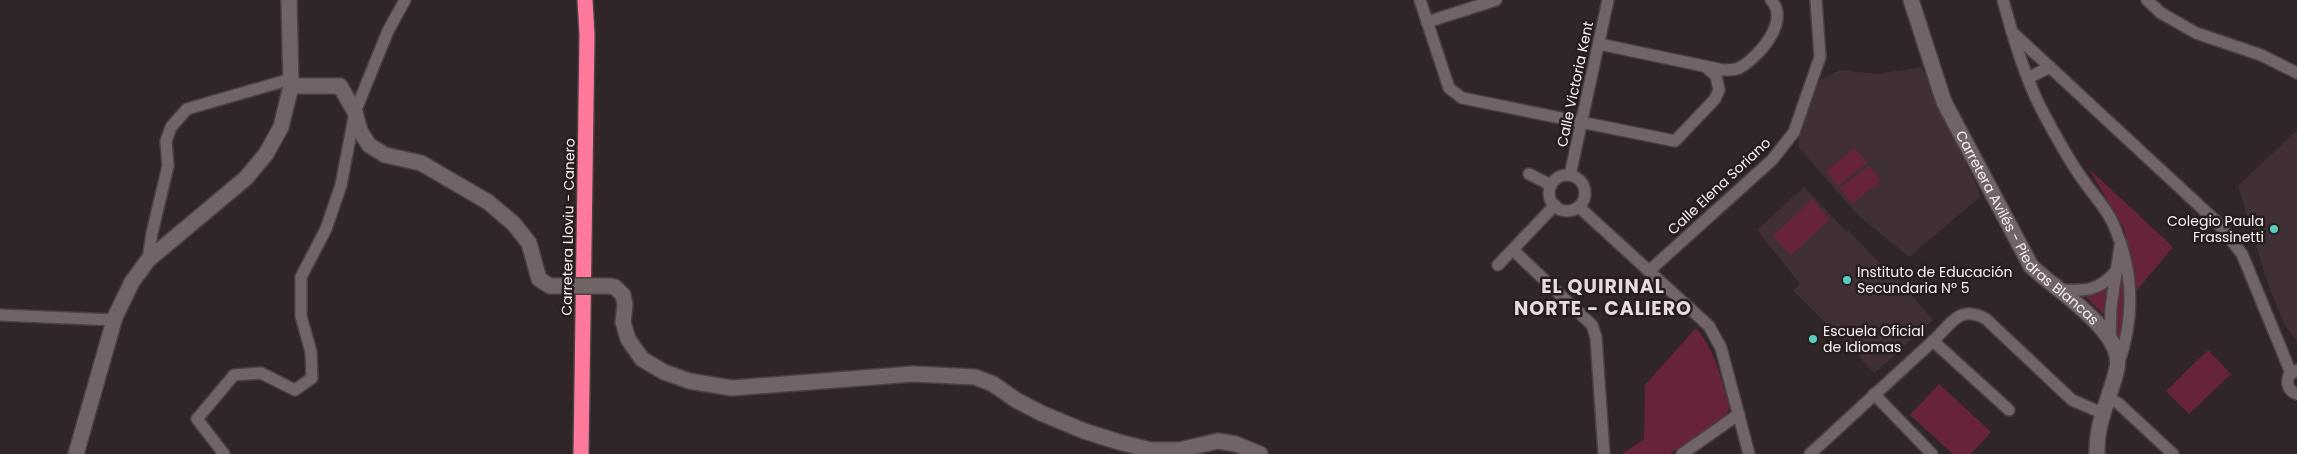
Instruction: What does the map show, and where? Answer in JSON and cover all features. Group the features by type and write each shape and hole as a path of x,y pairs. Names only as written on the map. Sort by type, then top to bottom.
{"highway":[{"name":"Carretera Lloviu - Canero","path":"582,454 588,35 585,0"}],"street":[{"path":"76,454 114,320 132,282 148,260 246,178 266,154 281,127 291,82 289,0"},
{"path":"224,454 197,419 234,375 261,373 295,390 312,378 311,352 302,316 300,278 326,229 341,186 355,112 388,31 405,0"},
{"path":"1420,0 1449,88 1456,95 1675,141 1715,99 1719,90 1716,76 1705,66"},
{"path":"1427,22 1496,0"},
{"name":"Calle Victoria Kent","path":"1570,175 1608,0"},
{"path":"1598,44 1723,70 1737,69 1749,62 1774,30 1777,17 1775,4 1771,0"},
{"name":"Calle Elena Soriano","path":"1649,271 1772,160 1794,132 1820,57 1816,0"},
{"name":"Carretera Avilés - Piedras Blancas","path":"1910,0 1944,102 2031,266 2058,290 2080,305 2095,320 2116,354 2118,366"},
{"path":"2004,0 2012,32 2044,116 2080,176 2115,227 2127,260 2131,300 2127,340 2104,405 2096,435 2097,454"},
{"path":"2147,0 2161,13 2196,33 2261,55 2297,73"},
{"path":"2012,32 2218,223 2242,254 2294,372 2287,383 2291,391 2297,394"},
{"path":"2028,78 2050,67"},
{"path":"148,260 152,233 168,166 166,141 171,127 187,109 291,82 340,86 355,112 360,132 369,145 384,155 421,163 488,202 514,224 529,243 539,279 550,286 615,287 623,295 625,305 623,322 628,339 642,359 664,372 689,381 732,388 913,374 974,377 993,384 1016,400 1041,413 1084,431 1119,442 1151,450 1179,450 1218,441 1236,444 1260,454"},
{"path":"1528,174 1551,185"},
{"path":"1570,175 1581,181 1586,194 1579,207 1567,211 1555,205 1549,194 1551,185 1561,176 1570,175"},
{"path":"1498,265 1555,205"},
{"path":"1579,207 1710,326 1721,348 1749,454"},
{"path":"2110,343 2111,307 2120,244"},
{"path":"1513,250 1592,325 1596,337 1604,454"},
{"path":"2058,290 2092,290 2108,282 2117,270"},
{"path":"1810,454 1965,312 1974,312 1986,319 2072,400 2104,405 2118,403 2173,454"},
{"path":"0,315 114,320"},
{"path":"1933,341 2009,410"},
{"path":"1874,394 1932,454"},
{"path":"1682,454 1739,414"}],"shaded area":[{"path":"1922,67 1981,196 1909,257 1859,216 1799,148 1798,138 1820,80 1840,70 1878,74"},
{"name":"Colegio Paula Frassinetti","path":"2297,130 2297,341 2284,324 2267,281 2238,186"},
{"path":"1855,148 1867,163 1838,186 1826,171"},
{"path":"1869,166 1881,181 1852,204 1840,188"},
{"path":"2089,169 2173,247 2137,290 2124,228"},
{"name":"Instituto de Educación Secundaria Nº 5","path":"1804,187 1891,275 1894,275 1933,320 1875,373 1793,290 1800,284 1757,230"},
{"path":"1812,199 1830,219 1791,255 1773,236"},
{"path":"2123,255 2126,277 2122,343 2113,328"},
{"path":"2111,282 2107,318 2083,294"},
{"path":"1696,328 1713,355 1724,386 1730,407 1724,419 1670,454 1622,454 1644,439 1645,385"},
{"path":"2208,350 2231,374 2189,414 2166,391"},
{"path":"1939,384 1991,432 1971,454 1953,454 1910,415"}],"place":[{"name":"Colegio Paula Frassinetti","path":"2274,229"},
{"name":"Instituto de Educación Secundaria Nº 5","path":"1847,280"},
{"name":"Escuela Oficial de Idiomas","path":"1813,339"}],"district":[{"name":"EL QUIRINAL NORTE - CALIERO","path":"1603,297"}]}
